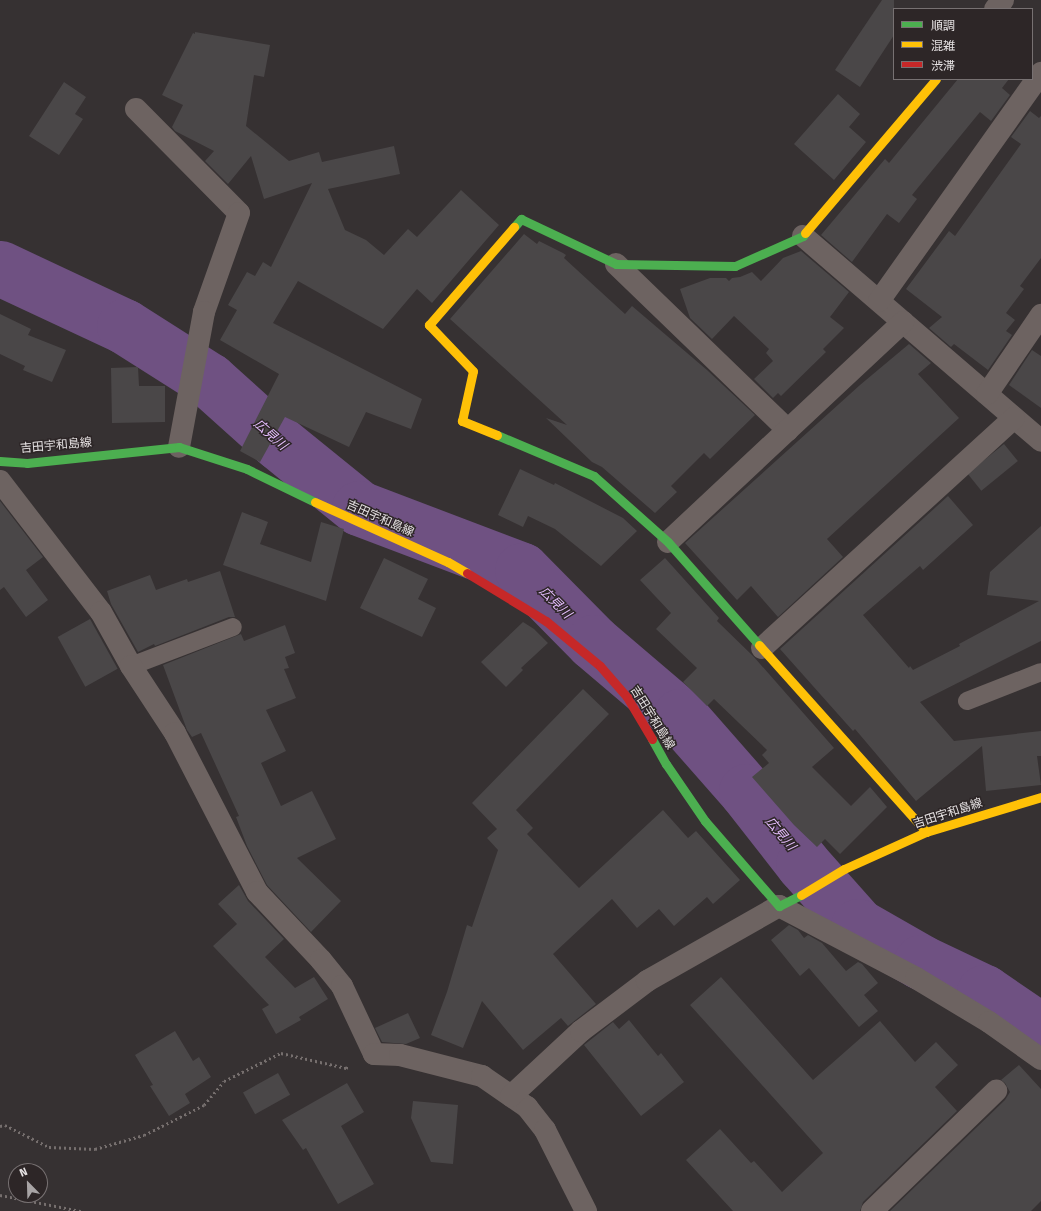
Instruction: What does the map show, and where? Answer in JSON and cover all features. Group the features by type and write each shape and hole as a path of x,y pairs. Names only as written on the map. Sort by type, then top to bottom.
{"street":[{"path":"996,8 1002,0"},
{"path":"879,301 1041,73"},
{"path":"616,264 735,266 803,236 935,80"},
{"path":"136,109 240,213 204,312 179,447"},
{"path":"788,430 616,264 521,219 429,325 473,371 462,421 594,476 668,542 926,832"},
{"path":"803,236 1041,441"},
{"path":"987,394 1041,315"},
{"path":"668,542 903,322"},
{"path":"762,648 1014,418"},
{"name":"吉田宇和島線","path":"0,461 27,463 179,447 247,469 340,514 448,562 546,621 600,666 627,697 666,764 705,821 779,906 803,894 844,869 926,832 1041,797"},
{"path":"0,481 101,612 131,666 175,733 257,892 321,960 342,986 374,1054 400,1055 482,1076 527,1107 546,1130 586,1211"},
{"path":"511,1096 581,1031 647,981 779,906 916,978 989,1022 1041,1058"},
{"path":"872,1211 996,1091"}],"lane":[{"path":"131,666 233,627"},
{"path":"967,701 1041,672"}],"path":[{"path":"0,1126 5,1125 49,1148 95,1149 144,1135 204,1104 224,1081 281,1053 346,1068 374,1054"},
{"path":"0,1195 81,1211"}],"building":[{"path":"882,0 894,0 893,37 860,87 835,70"},
{"path":"195,32 270,45 264,77 254,75 246,126 289,161 319,152 322,162 394,146 400,174 328,189 345,230 366,240 384,255 408,229 417,237 461,190 499,225 432,303 417,289 383,329 298,281 273,323 422,399 411,429 366,412 349,447 285,417 260,462 240,451 279,374 220,340 237,310 228,305 247,272 255,276 263,262 271,267 312,183 264,199 251,156 228,184 205,161 214,151 175,131 172,127 183,105 162,95 193,33 195,34"},
{"path":"957,80 1008,80 1002,88 1010,95 991,121 980,112 912,195 917,199 899,223 887,214 852,262 821,235 885,159 889,163"},
{"path":"64,82 86,97 75,114 83,119 59,155 29,136"},
{"path":"838,94 860,114 849,127 866,142 834,180 794,144"},
{"path":"1030,111 1039,118 1041,116 1041,258 1020,286 1024,289 1006,313 1015,320 1006,331 1012,335 988,370 954,344 951,347 929,328 942,317 906,289 949,231 955,236 1021,144 1011,137"},
{"path":"524,234 537,244 539,241 566,255 564,258 625,314 632,306 707,370 755,415 710,459 704,453 671,486 677,492 655,513 602,467 592,462 546,418 567,425 450,319"},
{"path":"801,251 849,292 830,317 844,328 823,349 826,352 781,396 778,393 773,398 754,379 773,361 766,353 769,349 734,316 712,339 690,318 680,289 710,278 726,278 729,281 732,278 740,277 752,272 761,281 783,258"},
{"path":"0,314 31,329 28,335 66,350 52,382 23,370 25,366 0,354"},
{"path":"909,344 931,363 918,374 959,418 827,539 843,557 778,617 751,586 737,600 685,543 860,385"},
{"path":"1032,350 1041,356 1041,408 1009,385"},
{"path":"138,367 139,386 165,386 165,422 112,423 111,368"},
{"path":"1004,444 1018,461 981,491 967,474"},
{"path":"520,469 554,485 555,483 623,518 637,531 601,566 555,529 528,516 523,527 498,515"},
{"path":"948,496 973,525 923,570 920,566 863,615 909,668 910,666 913,670 960,646 959,644 1039,601 987,595 990,572 1041,526 1041,641 920,702 954,741 1041,731 1041,756 1037,756 1041,785 986,791 982,746 916,801 855,729 853,731 780,649"},
{"path":"0,501 43,557 26,570 48,600 26,617 4,587 0,590"},
{"path":"242,512 268,522 260,544 311,562 321,522 344,529 326,601 223,565"},
{"path":"384,558 428,579 418,599 436,608 422,637 360,608"},
{"path":"665,558 719,618 717,621 754,657 834,748 812,767 851,806 870,787 887,807 840,854 825,839 817,847 794,825 752,777 769,763 762,755 767,750 714,699 707,706 683,682 697,668 656,629 671,613 640,580"},
{"path":"220,571 235,617 229,617 155,646 154,644 138,652 111,604 107,591 150,575 156,590 187,579 188,582"},
{"path":"90,619 118,669 85,687 58,637"},
{"path":"523,622 534,629 548,643 521,668 523,670 506,687 481,662"},
{"path":"285,625 295,653 285,657 289,668 284,669 296,698 266,710 286,751 261,763 281,806 312,791 336,839 297,858 341,901 311,932 267,885 247,846 236,817 239,816 201,733 192,737 187,730 163,665 241,634 244,641"},
{"path":"583,689 609,714 516,810 533,828 527,834 579,888 663,810 688,838 696,831 740,880 713,904 707,897 674,926 659,909 637,928 612,899 553,954 596,1004 568,1026 561,1018 523,1050 482,1001 463,1048 431,1035 447,992 467,925 472,927 498,850 487,838 497,829 472,803"},
{"path":"239,885 248,901 284,939 265,957 295,988 314,977 328,999 299,1017 301,1020 276,1034 262,1009 269,1005 213,946 237,924 218,904"},
{"path":"789,925 798,930 804,938 808,935 822,943 846,971 858,962 862,964 878,983 864,995 878,1011 859,1027 809,968 800,976 771,940"},
{"path":"721,977 813,1080 880,1021 915,1062 936,1042 958,1065 935,1087 957,1111 863,1202 860,1211 733,1211 686,1160 720,1129 751,1163 754,1161 782,1192 823,1153 690,1005"},
{"path":"408,1013 420,1038 406,1044 382,1042 375,1028"},
{"path":"629,1020 658,1056 661,1053 684,1082 641,1116 584,1045 613,1022 619,1029"},
{"path":"175,1031 193,1061 199,1057 211,1077 185,1094 190,1103 169,1116 150,1086 153,1085 135,1055"},
{"path":"1019,1065 1041,1089 1041,1201 1031,1211 890,1211 1005,1100 1010,1092 1005,1083 1001,1080"},
{"path":"278,1073 290,1095 255,1114 243,1092"},
{"path":"347,1083 364,1112 341,1126 374,1184 338,1204 306,1148 303,1150 282,1120"},
{"path":"413,1101 458,1105 453,1164 431,1162 411,1118"}],"waterway":[{"name":"広見川","path":"0,268 124,326 209,380 279,443 359,508 522,570 593,642 680,716 746,791 803,864 858,926 921,962 984,992 1041,1031"}],"traffic: fast":[{"path":"514,227 521,219 616,264 735,266 803,236 805,233"},
{"path":"497,435 594,476 668,542 759,645"},
{"path":"0,461 27,463 179,447 247,469 315,502"},
{"path":"652,739 666,764 705,821 779,906 801,895"}],"traffic: slow":[{"path":"805,233 935,80"},
{"path":"497,435 462,421 473,371 429,325 514,227"},
{"path":"315,502 448,562 467,573"},
{"path":"759,645 926,832"},
{"path":"801,895 844,869 926,832 1041,797"}],"traffic: jam":[{"path":"467,573 546,621 600,666 627,697 652,739"}]}
